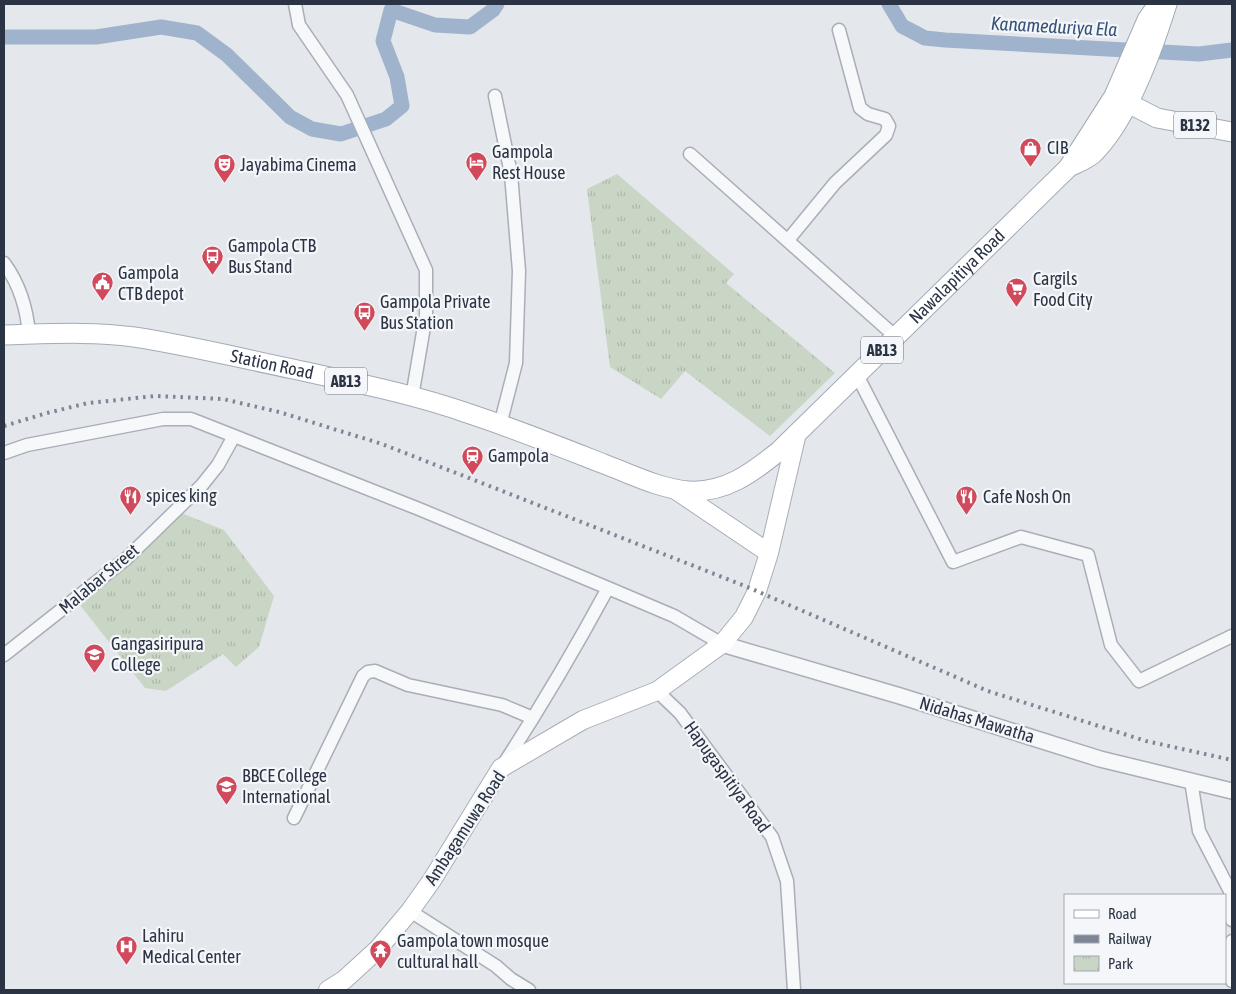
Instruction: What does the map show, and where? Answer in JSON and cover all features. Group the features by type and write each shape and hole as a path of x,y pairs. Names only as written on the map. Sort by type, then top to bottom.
{"main road":[{"name":"Nawalapitiya Road","path":"674,488 702,491 727,486 752,474 779,452 1068,168 1094,153 1109,135 1117,106 1130,81 1153,23 1158,4"},
{"name":"Nawalapitiya Road","path":"1153,23 1167,4"},
{"name":"B132","path":"1117,106 1138,122 1157,118 1232,132"},
{"name":"Station Road","path":"4,335 92,334 133,337 298,370 438,403 635,476 674,488"},
{"path":"657,691 722,644 744,617 757,591 769,553 797,434"},
{"path":"674,488 769,553"},
{"name":"Ambagamuwa Road","path":"328,990 344,980 378,949 410,911 432,880 500,768 583,720 657,691"}],"street":[{"path":"295,4 299,25 347,95 365,139 426,270 426,315 412,397"},
{"path":"788,240 835,183 886,134 889,126 885,119 868,114 860,108 839,30"},
{"path":"494,96 511,174 519,270 516,362 500,425"},
{"path":"690,154 896,337"},
{"path":"4,263 21,293 28,320 29,334"},
{"path":"857,376 953,562 1021,537 1088,555 1112,645 1139,681 1232,636"},
{"path":"4,452 27,445 163,419 191,419 419,509 608,588 674,616 722,644"},
{"name":"Malabar Street","path":"4,654 127,558 202,485 218,465 234,436"},
{"path":"500,768 534,718 608,588"},
{"name":"Nidahas Mawatha","path":"722,644 900,696 1100,759 1232,791"},
{"path":"294,818 363,676 368,672 375,671 408,685 502,705 534,718"},
{"name":"Hapugaspitiya Road","path":"657,691 680,714 772,837 786,881 794,990"},
{"path":"1191,781 1199,831 1230,891 1232,920"},
{"path":"410,911 496,966 528,990"},
{"path":"1232,942 1232,981"}],"green space":[{"path":"617,174 734,274 726,283 835,373 770,436 685,371 661,399 610,367 587,189"},
{"path":"181,513 224,530 274,596 259,647 236,667 223,654 166,691 145,688 80,605"}],"waterway":[{"name":"Kanameduriya Ela","path":"4,37 96,37 161,27 197,33 227,55 290,117 312,129 341,134 386,119 402,106 397,77 383,41 391,10 435,25 470,27 493,10 497,4"},
{"name":"Kanameduriya Ela","path":"889,4 902,26 925,38 1199,54 1232,50"}],"railway":[{"path":"4,426 88,403 156,396 223,399 279,412 382,444 745,586 988,691 1146,741 1232,760"}],"place":[{"name":"CIB","path":"1031,167"},
{"name":"Gampola Rest House","path":"476,181"},
{"name":"Jayabima Cinema","path":"224,184"},
{"name":"Gampola CTB Bus Stand","path":"212,275"},
{"name":"Gampola CTB depot","path":"102,302"},
{"name":"Cargils Food City","path":"1017,308"},
{"name":"Gampola Private Bus Station","path":"364,331"},
{"name":"Gampola","path":"472,475"},
{"name":"spices king","path":"130,515"},
{"name":"Cafe Nosh On","path":"967,516"},
{"name":"Gangasiripura College","path":"95,673"},
{"name":"BBCE College International","path":"226,805"},
{"name":"Lahiru Medical Center","path":"126,965"},
{"name":"Gampola town mosque cultural hall","path":"381,970"}]}
